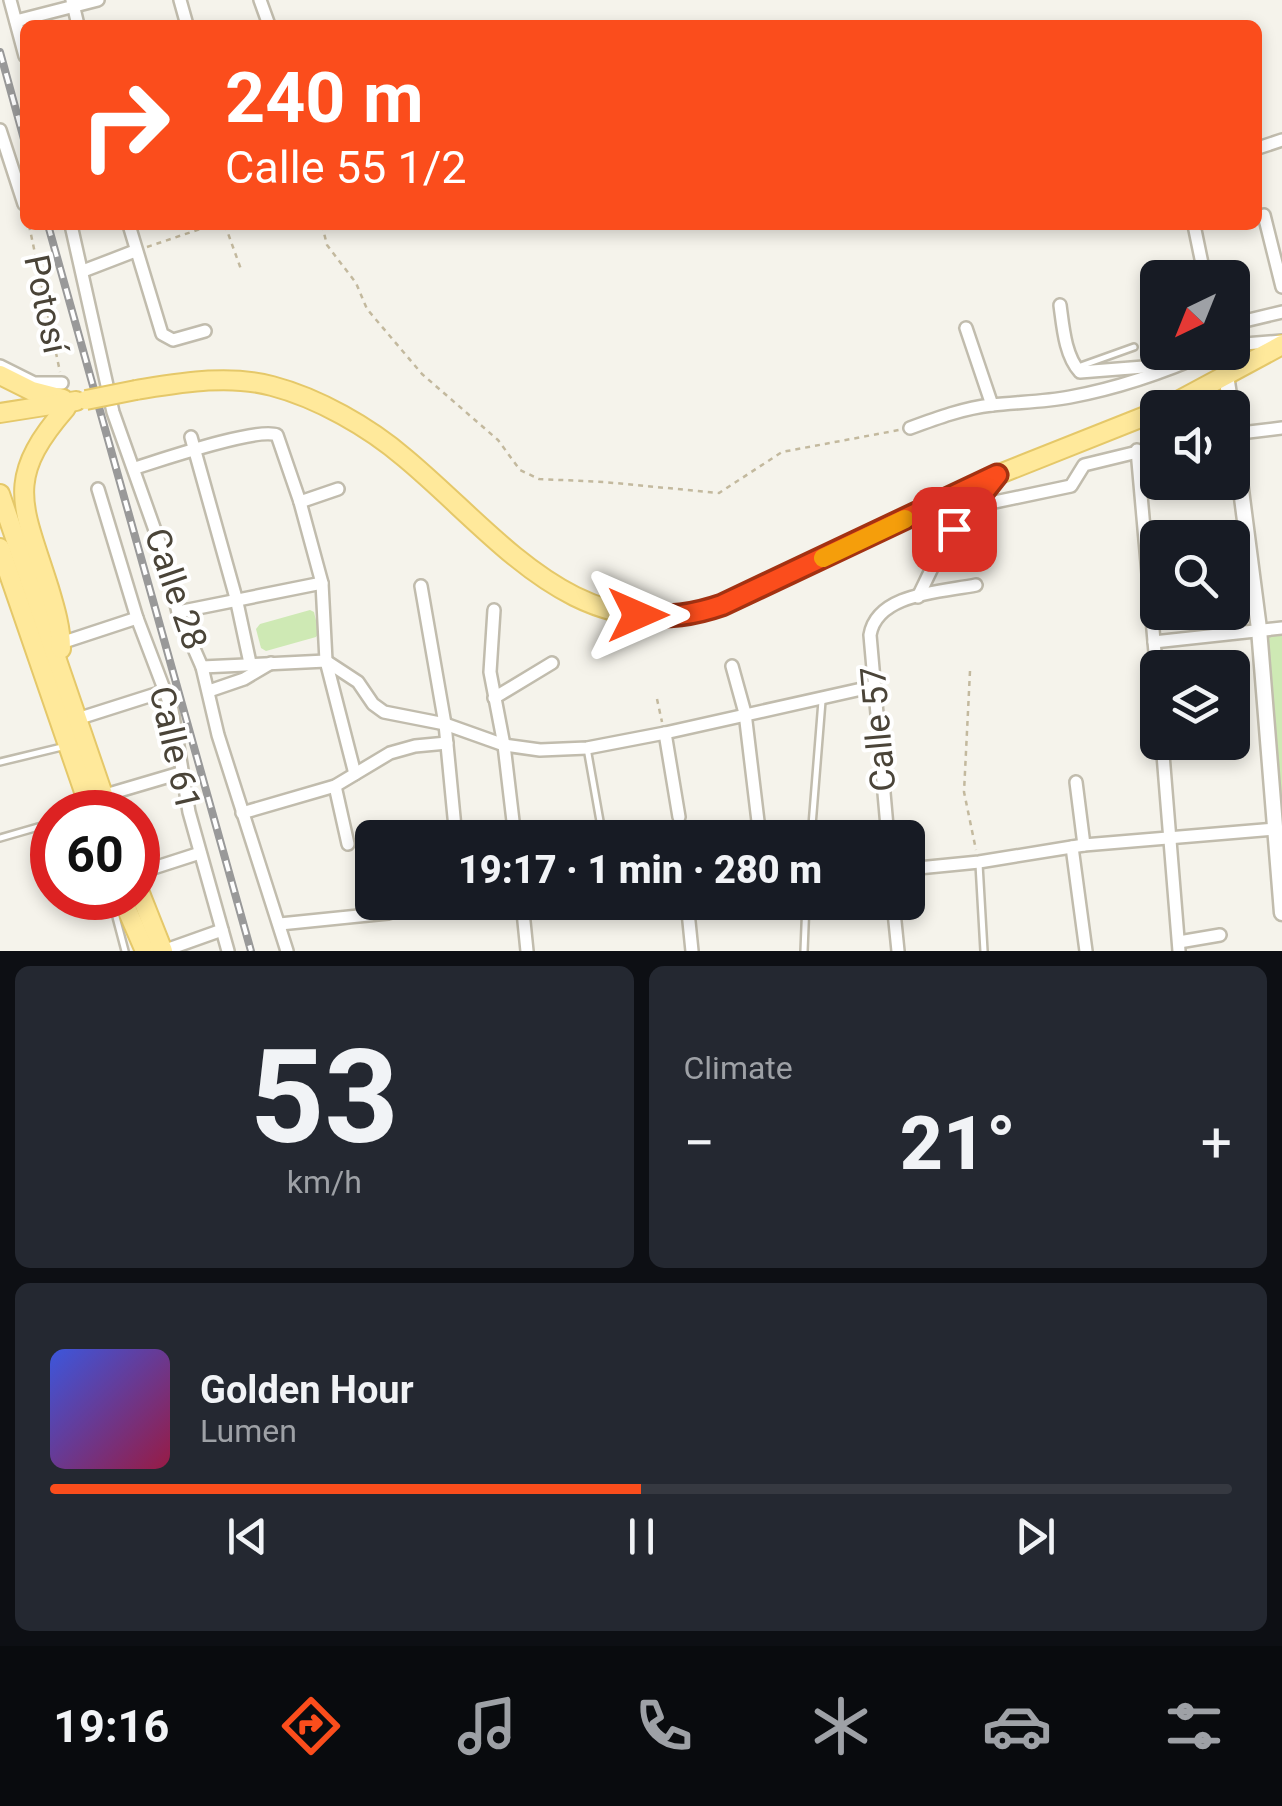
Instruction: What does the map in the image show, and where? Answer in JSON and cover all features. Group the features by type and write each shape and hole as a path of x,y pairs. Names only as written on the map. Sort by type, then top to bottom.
{"main road":[{"path":"1198,390 1282,343"},
{"path":"0,375 32,391 72,399"},
{"path":"0,413 184,382 228,380 271,385 365,429 403,456 534,573 560,590 596,605 667,618 697,614 722,605 997,475 1140,418"},
{"path":"0,424 72,399"},
{"path":"58,663 61,643 56,610 25,512 24,491 32,452 72,399"},
{"path":"0,494 78,719 94,790"},
{"path":"0,548 69,745 89,790"},
{"path":"132,920 145,951"},
{"path":"151,920 163,951"}],"street":[{"path":"10,0 20,37"},
{"path":"16,21 72,3 98,0"},
{"path":"0,130 20,192"},
{"path":"1264,215 1282,287"},
{"name":"Calle 28","path":"71,230 113,412 135,468 178,612 202,666 242,813 288,951"},
{"path":"130,230 160,330 167,340 205,331"},
{"path":"1195,230 1202,260"},
{"path":"83,271 136,252"},
{"path":"1060,305 1067,345 1080,372 1140,368"},
{"path":"1250,320 1282,312"},
{"path":"966,328 992,405"},
{"path":"1250,344 1282,343"},
{"path":"0,366 72,399"},
{"path":"910,428 955,412 1104,390 1163,370"},
{"path":"1226,375 1228,390"},
{"path":"1250,429 1282,428"},
{"path":"135,468 269,432 280,439 322,583 326,660 355,774"},
{"path":"191,438 250,663"},
{"path":"1137,450 1155,650"},
{"path":"972,507 1071,486 1082,466 1140,450"},
{"path":"918,597 944,543 997,475"},
{"path":"300,502 338,488"},
{"name":"Calle 61","path":"98,490 176,730 180,772 228,951"},
{"path":"1243,500 1260,629 1282,913"},
{"path":"178,612 322,583"},
{"path":"918,597 976,585"},
{"path":"422,586 445,724 454,820"},
{"name":"Calle 57","path":"886,820 870,635 873,620 882,609 918,597"},
{"path":"494,610 489,659 512,820"},
{"path":"61,643 137,618"},
{"path":"1154,642 1282,628"},
{"path":"202,666 326,660 358,682 378,709 445,724 504,745 540,750 587,748 875,686"},
{"path":"209,690 244,679 271,663"},
{"path":"494,698 552,664"},
{"path":"732,666 745,713 758,820"},
{"path":"78,719 165,692"},
{"path":"664,733 679,817"},
{"path":"242,813 335,786 390,753 447,743"},
{"path":"1164,760 1179,946 1220,935"},
{"path":"140,790 180,772"},
{"path":"1076,782 1086,951"},
{"path":"335,786 348,844"},
{"path":"925,867 1170,836 1278,829"},
{"path":"160,866 200,852"},
{"path":"280,924 355,916"},
{"path":"524,920 528,951"},
{"path":"689,920 692,951"},
{"path":"895,920 898,951"},
{"path":"163,951 222,930"}],"lane":[{"path":"1075,368 1134,347"},
{"path":"812,820 822,696"},
{"path":"0,762 69,745"},
{"path":"587,748 600,820"},
{"path":"0,838 30,829"},
{"path":"978,862 984,951"},
{"path":"116,920 124,951"},
{"path":"804,951 805,920"}],"path":[{"name":"Potosí","path":"30,230 72,399"},
{"path":"136,252 198,230"},
{"path":"227,230 242,272"},
{"path":"323,230 326,245 356,283 367,309 422,374 498,440 520,470 539,480 720,493 782,452 910,428"},
{"path":"970,671 964,792 978,862"},
{"path":"657,698 664,733"}],"green space":[{"path":"310,610 319,633 316,637 266,651 261,648 256,629 260,624"},
{"path":"1282,626 1282,837 1259,628"}],"railway":[{"path":"0,52 20,125"},
{"path":"49,230 251,951"}],"slow traffic":[{"path":"823,558 905,519"}],"route":[{"path":"638,615 667,618 697,614 722,605 997,475 954,529"}]}
